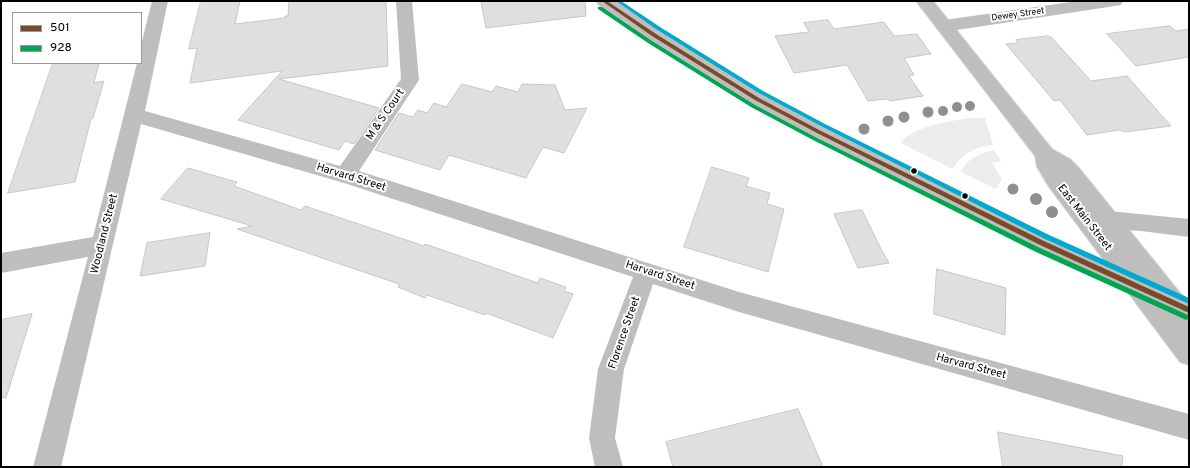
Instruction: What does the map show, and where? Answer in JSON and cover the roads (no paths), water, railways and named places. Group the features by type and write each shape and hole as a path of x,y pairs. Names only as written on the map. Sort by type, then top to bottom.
{"street":[{"name":"Woodland Street","path":"47,467 134,115 160,1"},
{"name":"M & S Court","path":"345,175 410,80 404,1"},
{"path":"604,1 654,35 757,99 964,206 1137,286 1184,312"},
{"name":"East Main Street","path":"924,1 1045,154 1066,168 1184,312"},
{"name":"Dewey Street","path":"944,26 1115,1"},
{"name":"Harvard Street","path":"134,115 345,175 739,302 1189,427"},
{"name":"East Main Street","path":"1045,154 1047,167 1053,177 1189,354"},
{"path":"1109,220 1189,228"},
{"path":"1,263 102,245"},
{"name":"Florence Street","path":"609,467 602,438 611,369 646,272"}]}
